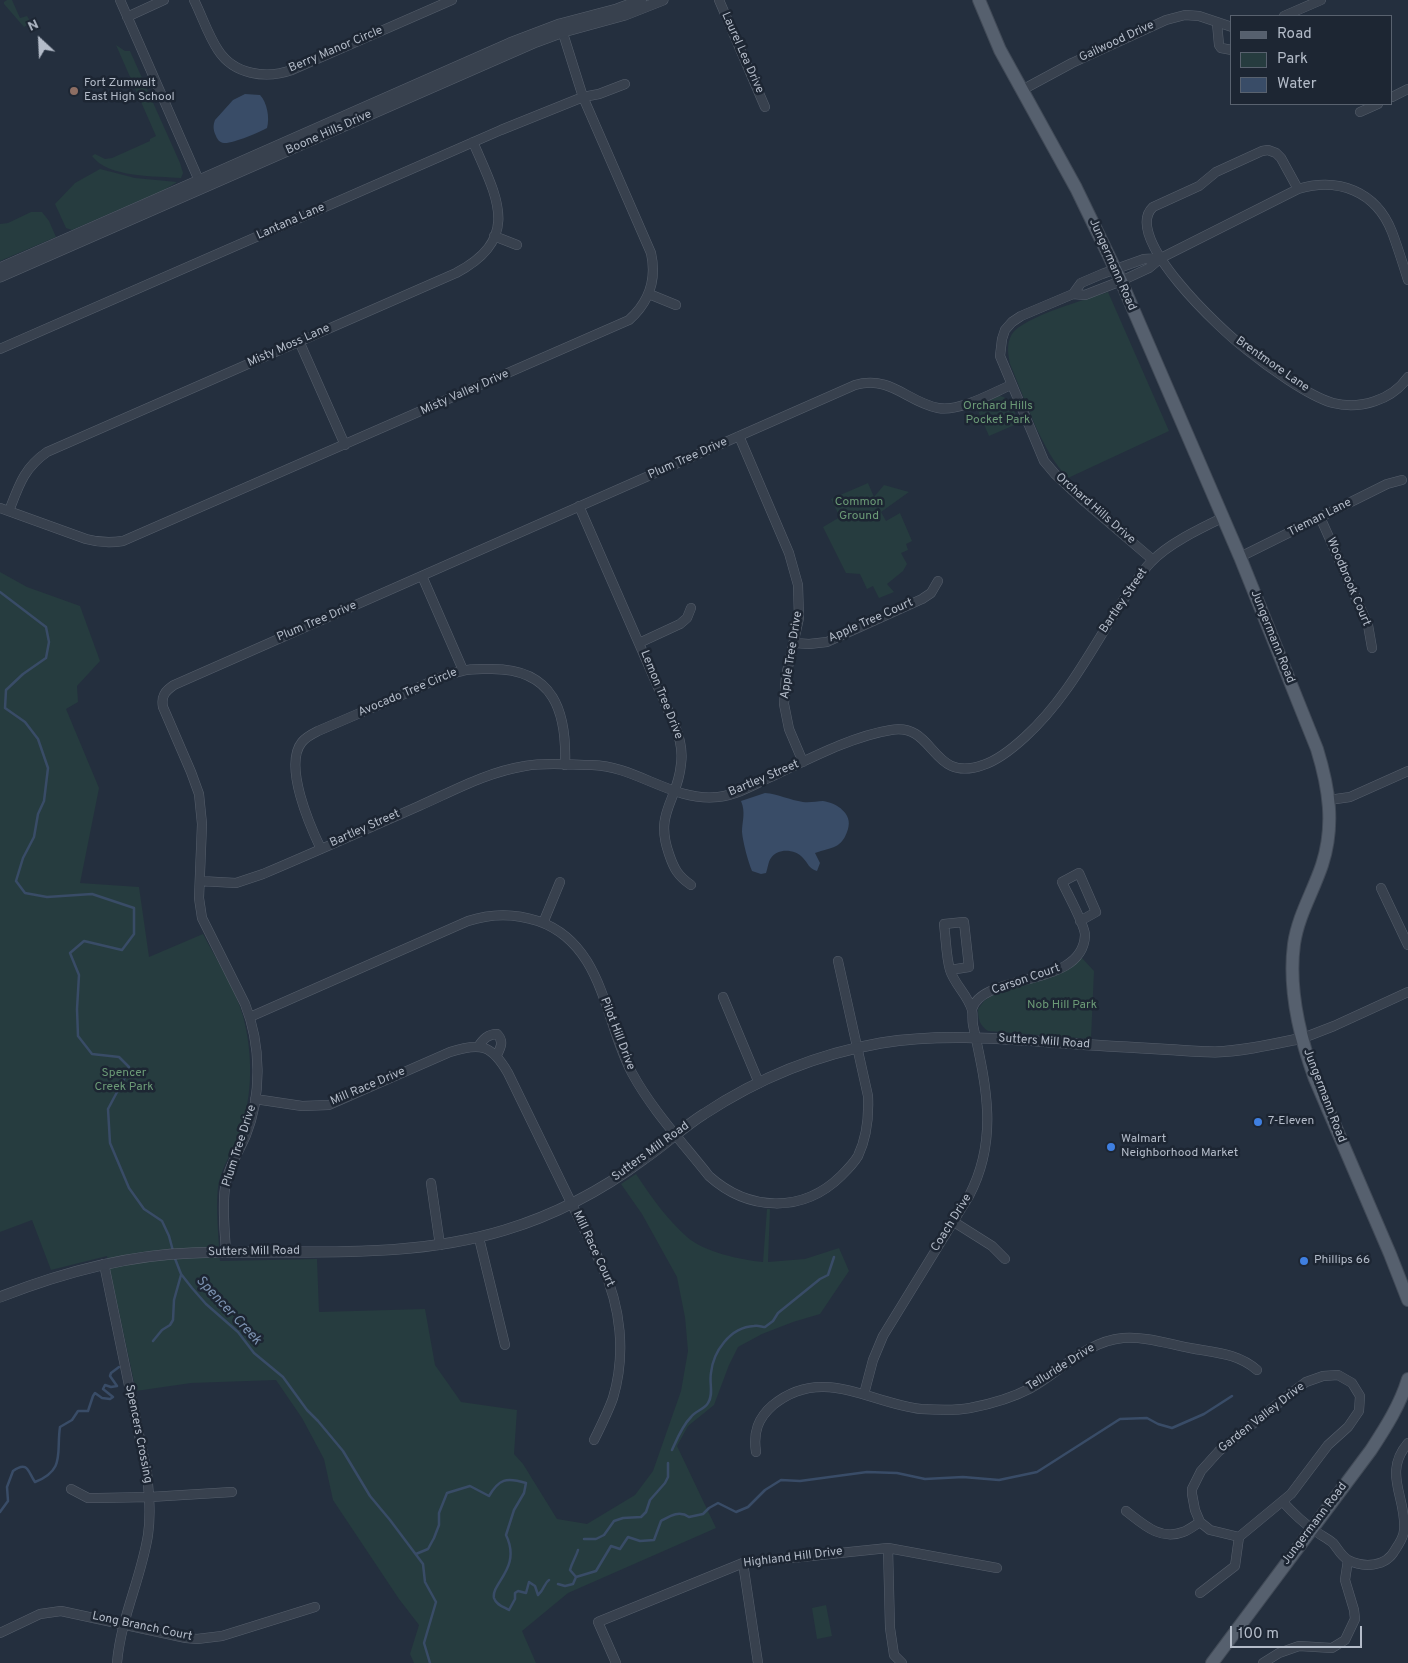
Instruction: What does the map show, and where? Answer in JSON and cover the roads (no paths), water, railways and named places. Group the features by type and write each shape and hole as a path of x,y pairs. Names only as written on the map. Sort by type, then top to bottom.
{"main road":[{"name":"Jungermann Road","path":"979,0 1000,50 1076,189 1118,275 1240,557 1317,749 1326,777 1329,800 1328,837 1322,864 1300,917 1294,943 1292,971 1296,1001 1303,1038 1315,1080 1408,1300"},
{"name":"Jungermann Road","path":"1212,1663 1371,1450 1391,1419 1405,1390 1408,1379"}],"street":[{"path":"120,0 201,185"},
{"path":"128,16 164,0"},
{"name":"Berry Manor Circle","path":"194,0 212,40 224,59 243,70 266,76 292,70 452,0"},
{"name":"Boone Hills Drive","path":"0,268 201,185 536,42 562,28 641,0"},
{"name":"Boone Hills Drive","path":"562,28 625,15 663,0"},
{"name":"Laurel Lea Drive","path":"718,0 765,107"},
{"path":"1286,15 1305,3 1321,0"},
{"name":"Gailwood Drive","path":"1022,90 1072,63 1166,20 1185,15 1199,16 1230,26"},
{"path":"1217,22 1219,45 1221,48 1230,50"},
{"name":"Misty Valley Drive","path":"4,509 99,543 124,541 629,320 638,312 649,294 654,275 651,253 583,97 562,28"},
{"name":"Lantana Lane","path":"0,349 473,142 583,97 599,94 625,84"},
{"path":"1393,96 1408,89"},
{"path":"1360,112 1376,105"},
{"name":"Misty Moss Lane","path":"4,509 26,470 36,459 47,452 478,261 486,252 494,236 498,225 499,213 498,201 473,142"},
{"name":"Brentmore Lane","path":"1298,189 1281,158 1276,153 1268,150 1262,151 1216,172 1199,186 1153,207 1148,211 1146,218 1147,231 1161,258 1184,289 1222,329 1246,349 1318,397 1333,403 1346,405 1371,403 1399,388 1408,377"},
{"path":"1118,275 1149,268 1161,258 1298,189 1311,185 1334,184 1363,195 1371,201 1392,232 1408,280"},
{"name":"Boone Hills Drive","path":"0,277 201,185"},
{"path":"494,236 517,245"},
{"path":"1118,275 1144,259 1161,258"},
{"name":"Orchard Hills Drive","path":"1072,294 1085,295 1118,275"},
{"name":"Orchard Hills Drive","path":"1118,275 1081,283 1072,294 1021,316 1012,322 1002,340 1000,356 1049,468 1085,502 1153,560"},
{"path":"649,294 676,305"},
{"path":"298,341 345,445"},
{"name":"Plum Tree Drive","path":"226,1253 225,1188 230,1169 246,1133 255,1099 257,1062 250,1017 202,918 200,910 200,881 202,824 199,794 163,707 162,699 164,694 174,684 738,436 864,383 873,382 887,385 938,408 957,407 1012,385"},
{"name":"Apple Tree Drive","path":"738,436 795,570 798,585 800,609 795,643 786,676 784,704 789,729 803,762"},
{"name":"Tieman Lane","path":"1240,557 1387,484 1402,480"},
{"name":"Lemon Tree Drive","path":"579,506 680,740 681,764 665,816 664,840 675,871 691,885"},
{"name":"Woodbrook Court","path":"1320,517 1368,625 1372,648"},
{"name":"Bartley Street","path":"200,881 236,882 247,880 496,773 537,764 609,767 674,791 693,797 706,798 734,794 803,762 860,739 896,729 915,732 922,737 939,758 955,768 971,768 992,762 1016,746 1062,698 1145,568 1171,546 1222,518"},
{"path":"422,576 463,670"},
{"name":"Apple Tree Court","path":"795,643 814,644 827,642 922,599 931,593 938,581"},
{"path":"639,643 680,624 687,618 691,608"},
{"name":"Avocado Tree Circle","path":"321,849 304,812 300,794 296,758 298,748 302,742 318,731 463,670 500,669 514,671 540,682 548,690 562,715 565,728 566,765"},
{"path":"1329,800 1350,797 1408,771"},
{"name":"Carson Court","path":"972,1009 973,1004 1004,985 1051,973 1073,961 1082,948 1085,934 1062,882 1080,873 1096,912 1080,921"},
{"path":"543,923 560,882"},
{"path":"1381,888 1408,944"},
{"name":"Pilot Hill Drive","path":"250,1017 468,920 482,916 510,915 543,923 555,929 576,945 586,960 595,976 624,1057 638,1085 709,1176 719,1185 742,1198 779,1204 806,1198 828,1188 848,1169 857,1157 863,1144 869,1113 868,1096 838,960"},
{"path":"950,970 968,967 964,922 944,924 950,970 972,1009"},
{"path":"1303,1038 1408,992"},
{"path":"723,997 759,1083"},
{"name":"Coach Drive","path":"864,1394 877,1348 883,1336 975,1185 984,1158 987,1140 988,1101 973,1024 972,1009"},
{"name":"Mill Race Drive","path":"255,1099 302,1106 329,1105 450,1052 478,1047 486,1037 491,1034 497,1034 501,1037 502,1043 497,1055 508,1073 571,1203"},
{"name":"Sutters Mill Road","path":"0,1297 53,1278 104,1264 155,1256 192,1253 387,1250 440,1245 479,1238 523,1224 571,1203 623,1174 704,1114 759,1083 800,1065 856,1048 920,1039 977,1038 1128,1044 1216,1052 1303,1038"},
{"path":"478,1047 490,1050 497,1055"},
{"path":"430,1183 440,1245"},
{"name":"Mill Race Court","path":"571,1203 610,1283 619,1321 619,1364 616,1384 608,1411 594,1440"},
{"path":"954,1222 992,1246 1005,1259"},
{"path":"479,1238 505,1345"},
{"name":"Spencers Crossing","path":"104,1264 150,1497 147,1537 123,1624 117,1663"},
{"name":"Telluride Drive","path":"756,1452 754,1438 758,1422 769,1409 789,1394 820,1386 830,1386 921,1409 956,1410 987,1404 1031,1388 1078,1356 1100,1344 1124,1338 1165,1343 1240,1358 1257,1370"},
{"name":"Garden Valley Drive","path":"1200,1522 1195,1510 1192,1489 1201,1471 1219,1450 1306,1382 1323,1376 1338,1375 1352,1383 1360,1396 1359,1411 1348,1428 1328,1445 1296,1488 1283,1502 1239,1537"},
{"path":"1283,1502 1296,1516 1332,1543 1348,1560 1369,1565 1381,1563 1392,1556 1404,1532 1404,1519 1398,1494 1397,1468 1400,1453 1408,1443"},
{"path":"72,1489 88,1498 150,1497 232,1492"},
{"path":"1126,1511 1152,1532 1167,1534 1183,1532 1200,1522 1210,1530 1239,1537 1235,1566 1200,1594"},
{"path":"888,1548 890,1628 894,1655 902,1663"},
{"name":"Highland Hill Drive","path":"616,1663 598,1622 743,1563 888,1548 997,1568"},
{"path":"1263,1663 1279,1653 1299,1646 1332,1648 1345,1640 1355,1619 1345,1580 1348,1560"},
{"path":"743,1563 758,1663"},
{"name":"Long Branch Court","path":"0,1633 40,1614 71,1612 186,1638 209,1639 314,1607"}],"water":[{"path":"245,94 260,95 262,98 267,110 267,128 228,143 219,141 214,132 215,120 233,100"},
{"path":"765,793 803,802 828,802 843,810 846,814 849,824 846,836 836,846 815,853 820,863 817,871 810,867 800,855 791,851 782,851 771,858 766,873 761,874 752,871 743,836 744,813 741,801"}],"waterway":[{"name":"Spencer Creek","path":"0,592 46,627 49,642 46,658 23,674 6,690 5,708 25,722 38,739 48,768 44,801 38,814 34,837 23,858 16,881 25,893 47,897 92,894 134,908 134,934 122,950 84,941 70,953 79,975 78,1036 92,1054 119,1057 129,1067 108,1109 110,1143 129,1188 144,1209 162,1221 173,1251"},
{"name":"Spencer Creek","path":"174,1256 181,1274 192,1288 206,1304 238,1332 254,1353 283,1377 307,1410 343,1451 370,1496 423,1564 425,1582 436,1602 424,1643 430,1663"},
{"path":"672,1450 688,1421 695,1413 707,1405 710,1400 712,1365 724,1342 745,1327 765,1327 773,1321 778,1313 820,1279 828,1275 834,1257"},
{"path":"153,1341 173,1320 174,1300 181,1275"},
{"path":"0,1512 8,1501 7,1487 13,1471 25,1467 35,1482 51,1472 58,1459 60,1427 72,1420 78,1411 88,1411 95,1393 102,1398 110,1399 113,1397 103,1389 105,1385 117,1386 110,1376 119,1367"},
{"path":"558,1584 565,1586 573,1584 576,1577 596,1571 611,1546 620,1549 628,1537 640,1541 654,1540 661,1521 668,1517 678,1514 689,1517 703,1514 718,1503 736,1512 748,1507 765,1490 781,1480 800,1481 867,1472 897,1473 925,1479 963,1477 999,1480 1037,1472 1120,1419 1147,1418 1172,1428 1204,1414 1232,1396"},
{"path":"584,1539 596,1539 604,1535 614,1521 623,1518 641,1517 646,1512 650,1500 665,1483 668,1477 668,1463"},
{"path":"416,1554 428,1549 434,1538 439,1525 439,1513 447,1493 470,1486 489,1496 500,1483 508,1480 519,1481 526,1483 524,1493 514,1510 506,1535 510,1547 510,1557 505,1573 494,1592 494,1598 498,1604 509,1610 515,1599 515,1593 518,1591 526,1593 529,1582 535,1586 538,1595 549,1580"},
{"path":"576,1577 570,1570 578,1550"}],"place":[{"name":"Fort Zumwalt East High School","path":"74,91"},
{"name":"7-Eleven","path":"1258,1122"},
{"name":"Walmart Neighborhood Market","path":"1111,1147"},
{"name":"Phillips 66","path":"1304,1261"}],"park label":[{"name":"Orchard Hills Pocket Park","path":"998,414"},
{"name":"Common Ground","path":"859,510"},
{"name":"Nob Hill Park","path":"1062,1006"},
{"name":"Spencer Creek Park","path":"124,1081"}]}
